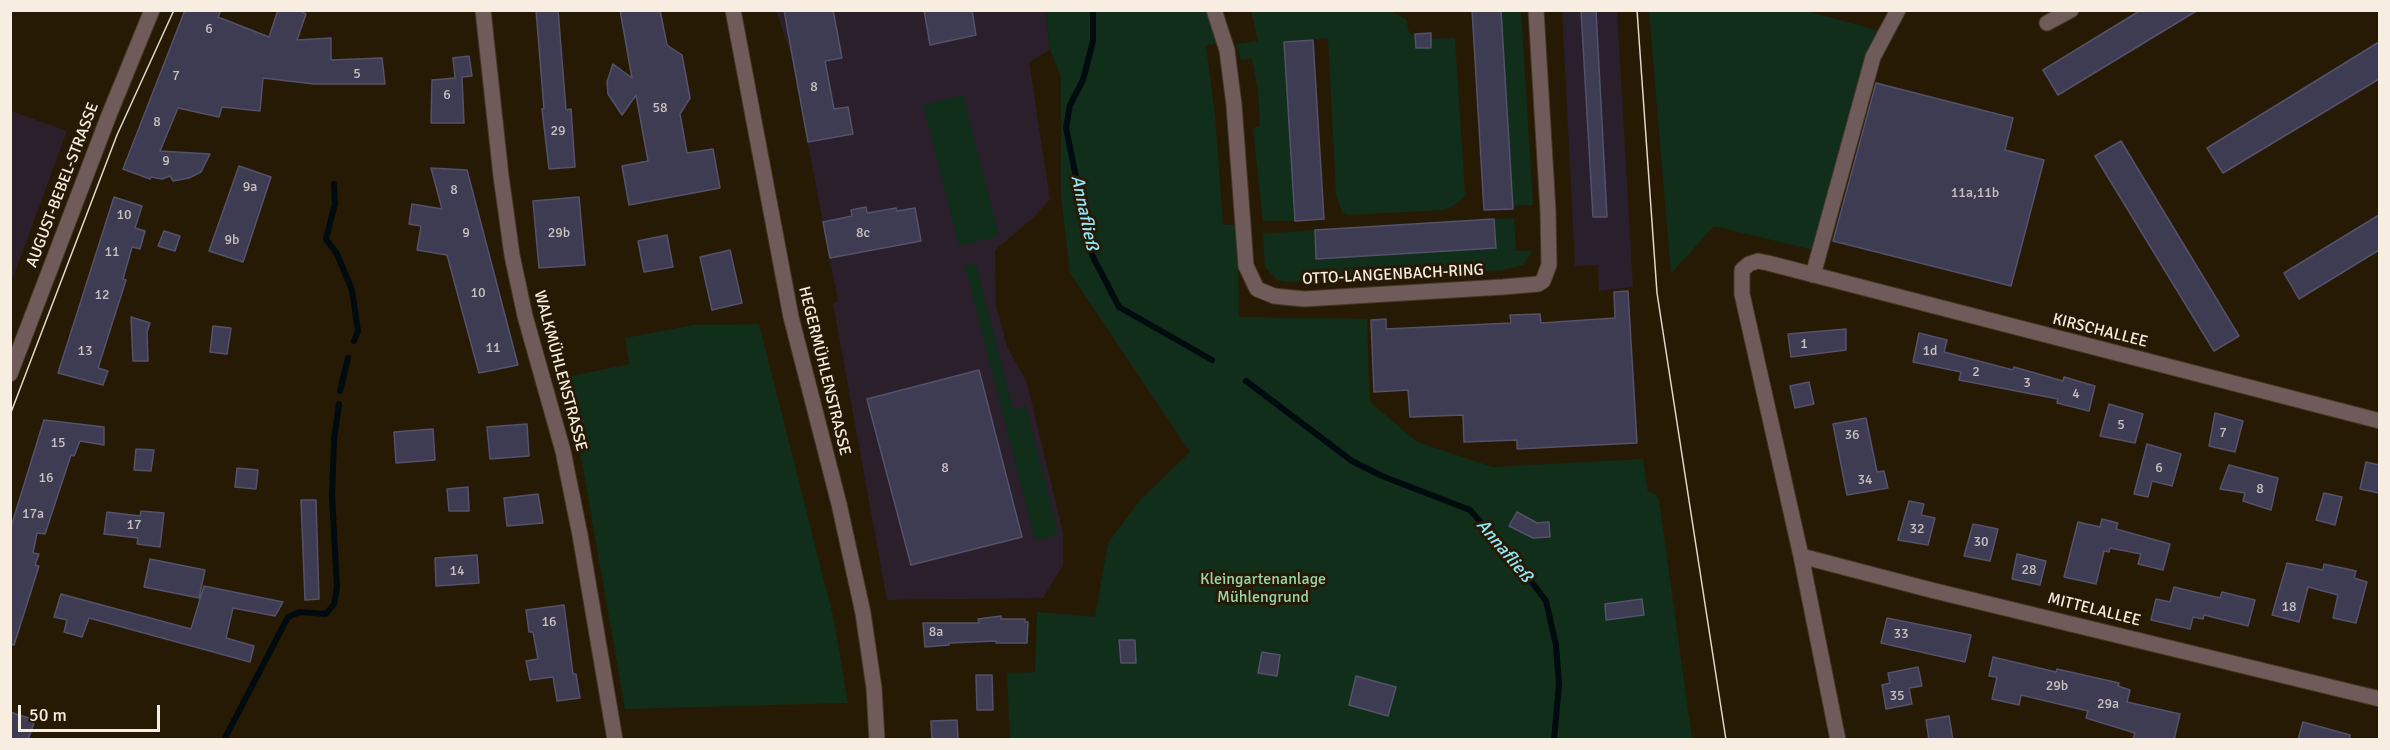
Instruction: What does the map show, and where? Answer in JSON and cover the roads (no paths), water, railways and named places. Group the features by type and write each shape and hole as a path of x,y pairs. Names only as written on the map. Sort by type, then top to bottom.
{"street":[{"name":"AUGUST-BEBEL-STRASSE","path":"10,374 109,115 152,10"},
{"name":"WALKMÜHLENSTRASSE","path":"483,10 512,255 525,316 563,451 580,535 615,740"},
{"name":"HEGERMÜHLENSTRASSE","path":"733,10 791,317 839,504 863,613 874,688 877,740"},
{"name":"OTTO-LANGENBACH-RING","path":"1214,10 1227,50 1233,94 1246,266 1257,288 1274,296 1304,298 1503,287 1538,284 1543,281 1549,265 1548,211 1536,10"},
{"path":"1813,275 1873,57 1898,10"},
{"path":"2047,23 2071,10"},
{"name":"KIRSCHALLEE","path":"1801,556 1742,294 1742,270 1758,261 2379,421"},
{"path":"1801,556 1838,740"},
{"name":"MITTELALLEE","path":"1801,556 2379,699"}],"waterway":[{"name":"Annafließ","path":"1093,10 1093,41 1083,80 1070,105 1066,128 1092,255 1119,307 1212,360"},
{"path":"334,184 335,204 326,239 337,254 352,290 358,331 354,341"},
{"path":"340,391 348,358"},
{"name":"Annafließ","path":"1246,381 1352,461 1382,476 1470,510 1522,569 1546,601 1556,645 1559,684 1554,740"},
{"path":"224,740 288,617 300,612 326,614 334,604 337,588 332,495 334,440 339,404"}],"tram line":[{"path":"10,415 117,135 174,10"},
{"path":"1637,10 1657,293 1726,740"}],"park label":[{"name":"Kleingartenanlage Mühlengrund","path":"1263,589"}]}
